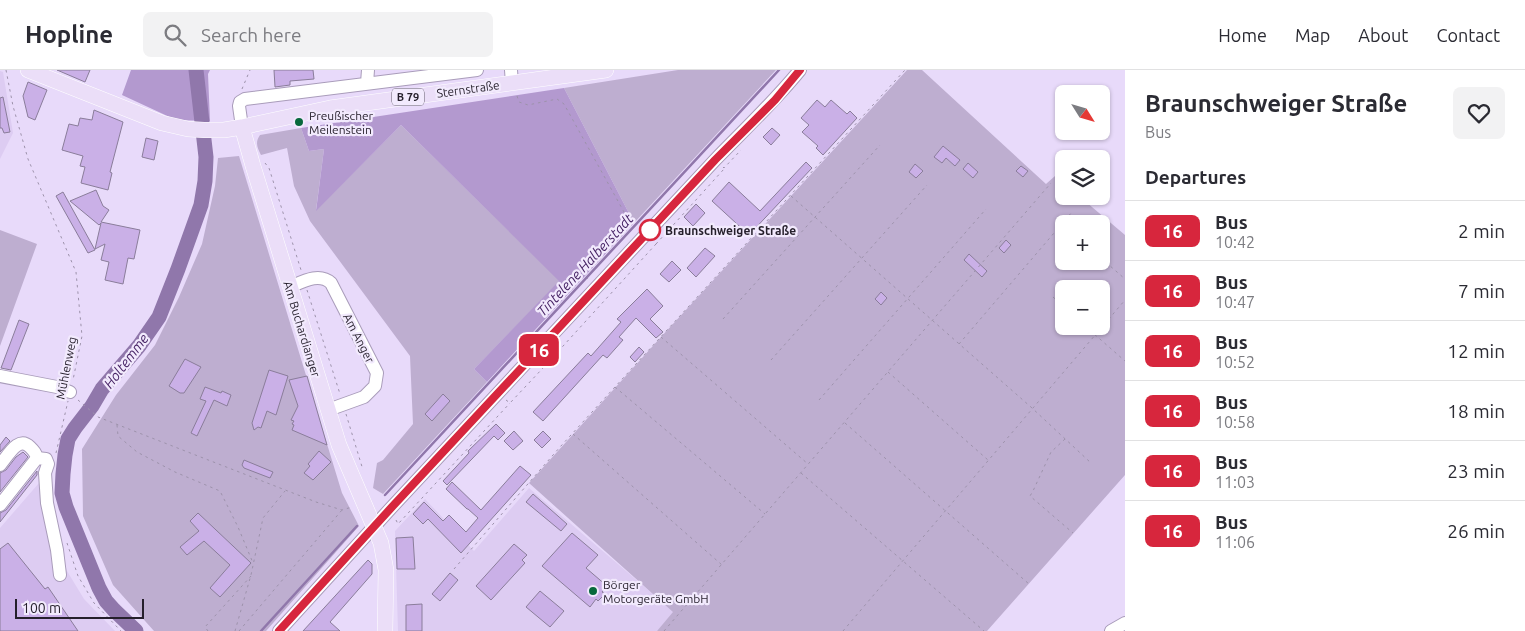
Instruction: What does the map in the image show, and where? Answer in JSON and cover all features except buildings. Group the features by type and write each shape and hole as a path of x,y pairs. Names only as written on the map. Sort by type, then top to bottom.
{"main road":[{"name":"Sternstraße","path":"28,70 171,126 188,129 219,130 242,127 330,108 512,76 606,70"},
{"name":"Am Buchardianger","path":"242,127 328,410 348,467 381,543 385,562 385,631"}],"street":[{"path":"367,84 368,70"},
{"name":"Sternstraße","path":"240,102 245,99 477,70"},
{"path":"279,631 721,154 769,106 800,70"},
{"path":"240,102 242,127"},
{"name":"Am Anger","path":"290,287 318,277 326,278 331,283 377,374 375,386 364,397 328,410"},
{"path":"0,376 57,387 72,394"},
{"path":"0,465 16,445 21,442 26,443 36,453 37,458"},
{"path":"0,505 37,458"},
{"path":"37,458 46,459 48,464 46,473 47,503 60,575"},
{"path":"1111,631 1125,623"}],"path":[{"name":"Mühlenweg","path":"6,70 13,106 28,159 76,272 82,336 72,394 56,455"},
{"path":"240,102 240,94 250,70"},
{"path":"454,569 572,434 905,70"},
{"path":"512,76 519,102 528,106 557,100 564,104 629,221 628,227 582,274 584,275"},
{"path":"723,319 880,145"},
{"path":"264,162 269,168 365,476"},
{"path":"391,508 398,524 544,367 724,168"},
{"path":"664,631 1051,183"},
{"path":"771,360 927,185"},
{"path":"790,196 1091,462"},
{"path":"819,400 986,209"},
{"path":"959,344 1072,212"},
{"path":"1110,266 1125,279"},
{"path":"1110,318 1125,300"},
{"path":"842,631 1095,335 1125,361"},
{"path":"661,337 808,464"},
{"path":"533,356 544,367"},
{"path":"888,372 988,460"},
{"path":"615,387 765,514"},
{"path":"500,393 510,403"},
{"path":"72,394 98,418 285,491 342,510 364,504"},
{"path":"845,422 1029,584"},
{"path":"117,425 118,436 137,452 175,472 220,491 254,563"},
{"path":"572,434 722,565"},
{"path":"1065,439 1051,452 1030,496 1073,533"},
{"path":"801,473 984,631"},
{"path":"235,631 254,563 262,518 285,491"},
{"path":"239,631 342,510"},
{"path":"67,542 78,576 94,603 122,631"},
{"path":"208,631 205,627 251,575"}],"shaded area":[{"path":"131,70 210,70 208,74 210,121 176,120 122,95"},
{"path":"678,70 776,70 634,223 564,88"},
{"path":"907,70 922,70 1046,184 1055,176 1055,205 1090,205 1101,215 1055,215 1055,270 1110,270 1110,222 1125,235 1125,475 987,631 657,631 673,612 529,483"},
{"path":"0,71 3,72 13,133 0,159"},
{"path":"564,88 634,223 487,382 474,369 559,281 401,125 316,211 324,149 309,151 301,128"},
{"path":"401,125 560,281 474,369 487,382 383,494 373,488 377,463 383,460 413,424 410,356 310,221 294,186 287,148 261,155 257,142 260,135 301,128 309,151 324,149 316,210"},
{"path":"239,156 342,493 359,526 266,631 154,631 113,585 83,516 82,449 116,395 155,345 179,297 202,244 215,186 218,158"},
{"path":"0,230 37,244 0,346"},
{"path":"39,483 67,571 84,599 115,631 0,631 0,528"},
{"path":"529,488 674,612 657,631 398,631 395,531 425,499 474,551"}],"waterway":[{"name":"Holtemme","path":"136,631 106,601 66,507 62,493 65,455 68,439 75,428 102,389 139,346 159,317 201,205 206,157 196,70"},
{"name":"Tintelene Halberstadt","path":"385,495 779,70"},
{"name":"Tintelene Halberstadt","path":"261,631 357,526"}],"bus line":[{"name":"16","path":"279,631 715,160 763,113 800,70"}],"place":[{"name":"Preußischer Meilenstein","path":"299,122"},
{"name":"Braunschweiger Straße","path":"650,230"},
{"name":"Börger Motorgeräte GmbH","path":"593,591"}]}
